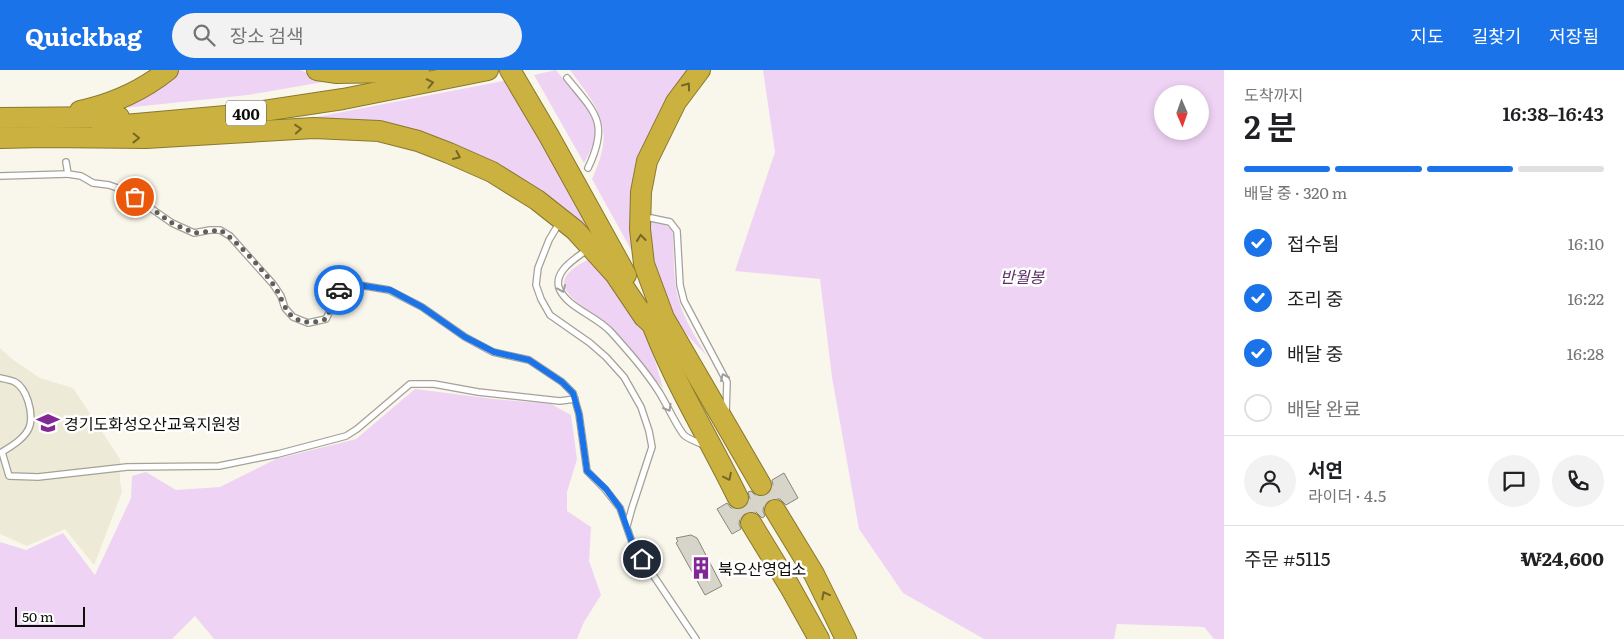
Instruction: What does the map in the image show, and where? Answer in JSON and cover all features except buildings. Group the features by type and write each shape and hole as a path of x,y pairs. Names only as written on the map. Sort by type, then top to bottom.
{"highway":[{"path":"33,118 82,111 115,101 152,83 168,70"},
{"path":"317,70 337,73 415,71"},
{"name":"400","path":"0,132 68,130 237,114 343,99 488,70"},
{"path":"510,70 554,144 648,314 658,321 761,485"},
{"path":"523,70 658,312 658,321"},
{"path":"700,70 676,102 648,160 641,192 640,230 644,264 658,321 689,406 715,451 738,498"},
{"name":"400","path":"0,118 112,118 207,108 307,94 415,71"},
{"path":"0,138 146,138 314,128 379,131 418,141 449,152 492,172 538,200 575,230 614,274 644,317 658,321"},
{"path":"775,510 822,589 846,639"},
{"path":"751,523 819,639"}],"lane":[{"path":"567,78 594,111 599,126 599,139 588,168"},
{"path":"66,162 68,174"},
{"path":"0,176 68,174 81,176 93,182 126,191 172,223 194,233 220,230 230,236 273,284 281,296 285,308 293,317 301,321 308,323 326,319 341,288 352,284 390,290 422,307 465,337 494,352 529,360 562,382 573,393 579,414 587,471 606,489 620,508 633,545 696,639"},
{"path":"651,218 670,222 677,231 680,284 684,301 727,382 728,403 725,425"},
{"path":"558,225 549,240 538,268 536,285 541,300 550,316 590,343 624,377 641,407 650,431 652,447 627,529"},
{"path":"584,252 570,262 558,279 559,287 563,294 571,303 607,328 639,364 658,391 684,435 715,451"},
{"path":"0,378 16,382 24,391 30,407 30,426 19,441 2,452 9,476 38,477 127,467 219,466 278,454 346,436 357,429 410,384 434,384 478,392 560,401 575,399"}],"shaded area":[{"name":"경기도화성오산교육지원청","path":"0,348 12,359 40,378 73,388 120,459 122,492 94,565 65,529 27,546 0,534"}],"green space":[{"path":"178,70 300,70 335,80 248,95 115,109"},
{"path":"556,70 588,111 595,129 592,148 584,163 534,75"},
{"path":"570,70 693,70 665,110 639,264 592,179 603,146 601,120 589,97"},
{"name":"반월봉","path":"763,70 1224,70 1224,639 1214,639 1204,627 1117,624 1114,639 984,639 903,593 859,529 832,377 820,279 735,271 775,152"},
{"path":"508,80 606,253 517,177 301,120"},
{"path":"653,222 667,226 673,233 674,274 678,297 688,323 707,356 686,334 672,313 651,263 647,223"},
{"path":"589,259 622,295 636,315 647,336 663,388 626,343 601,319 572,298 565,287 564,282 567,274"},
{"path":"415,389 551,404 571,415 577,459 567,492 567,511 591,527 589,561 601,595 584,622 577,639 214,639 195,616 172,639 0,639 0,542 26,550 63,533 95,575 131,498 132,476 146,472 176,490 220,487 276,459 356,439"}],"tunnel":[{"path":"761,485 775,510"},
{"path":"738,498 751,523"}],"way so far":[{"path":"135,197 172,223 194,233 220,230 230,236 273,284 281,296 285,308 293,317 301,321 308,323 326,319 339,290"}],"place":[{"name":"경기도화성오산교육지원청","path":"48,423"},
{"name":"북오산영업소","path":"701,568"}],"route":[{"path":"339,290 352,284 390,290 422,307 465,337 494,352 529,360 562,382 573,393 579,414 587,471 606,489 620,508 633,545 642,559"}]}
